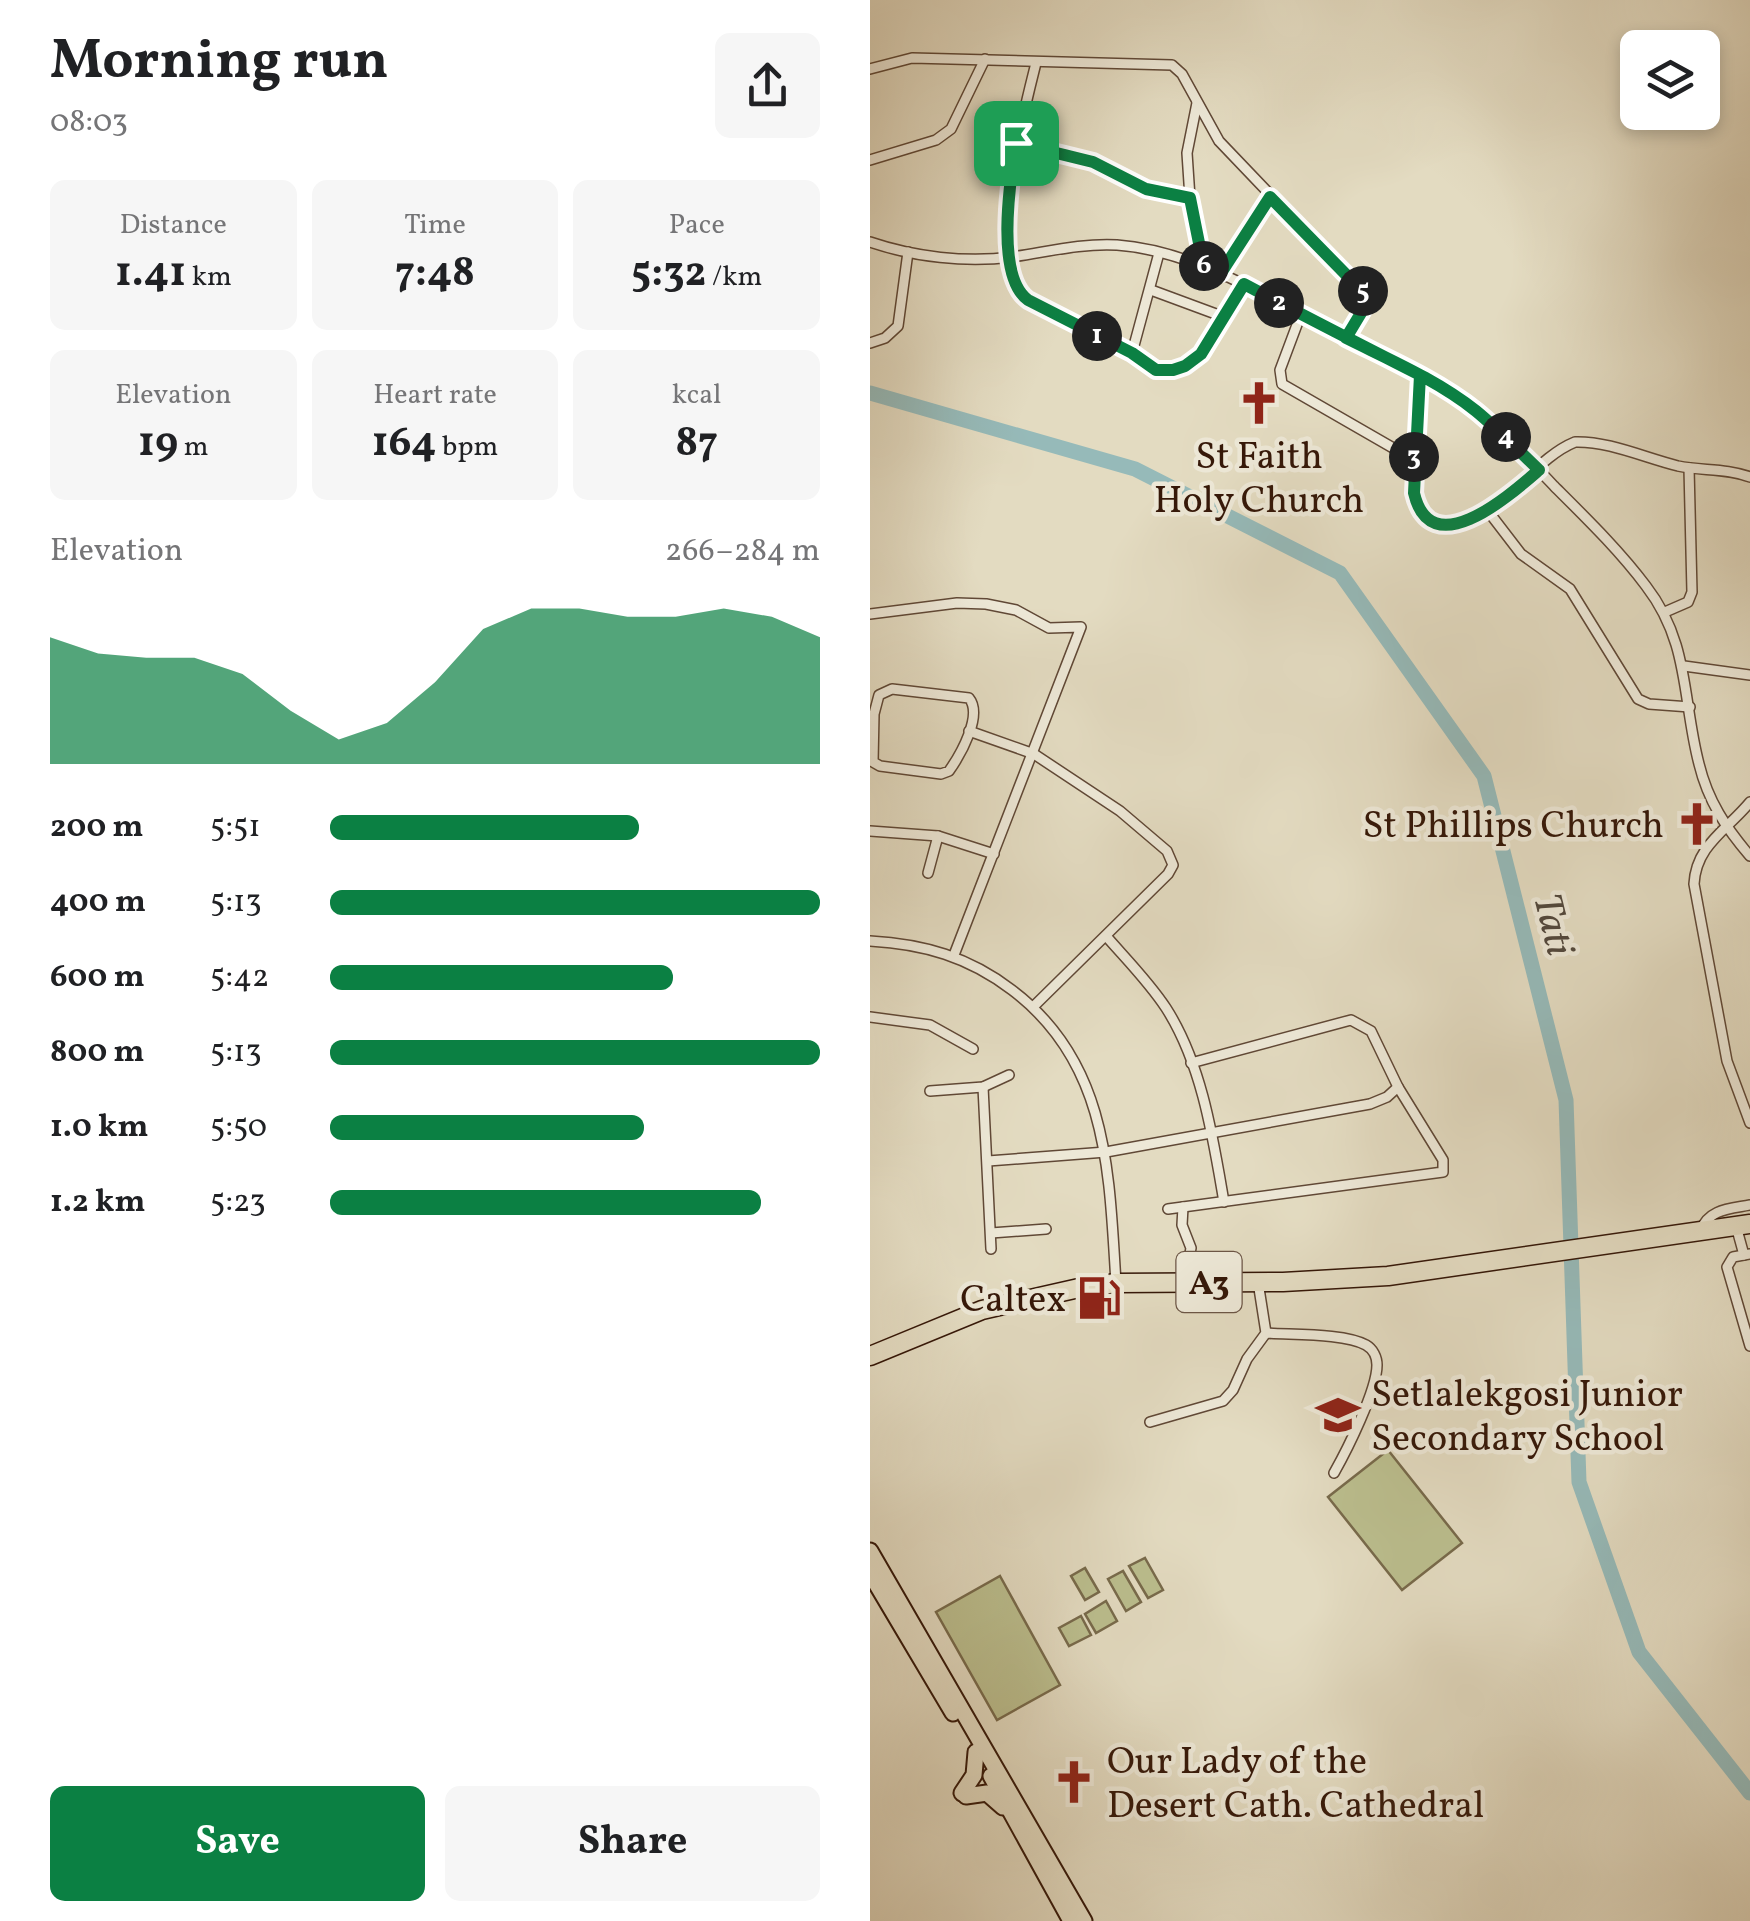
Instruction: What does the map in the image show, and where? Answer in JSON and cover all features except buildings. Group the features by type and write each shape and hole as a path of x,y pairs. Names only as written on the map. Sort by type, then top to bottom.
{"highway":[{"name":"A3","path":"870,1356 982,1310 1034,1296 1116,1283 1388,1276 1743,1225"},
{"name":"A3","path":"870,1346 933,1329"}],"main road":[{"path":"872,1569 976,1752 1084,1921"},
{"path":"872,1569 1017,1816 1070,1921"},
{"path":"976,1752 974,1775 964,1794 992,1794 1017,1816"}],"street":[{"path":"870,69 912,58 1172,65 1182,74 1215,137 1365,294 1364,308 1346,338"},
{"path":"870,160 945,135 957,123 985,59"},
{"path":"1036,63 1010,181 1010,257 1020,294 1132,353 1156,370 1185,366 1201,354 1244,284"},
{"path":"1196,103 1187,154 1190,198 1200,248 1196,263"},
{"path":"1016,143 1093,162 1146,189 1190,198"},
{"path":"1221,273 1270,197"},
{"path":"870,242 908,252 986,259 1094,244 1121,245 1196,263 1420,375 1474,409 1632,567 1665,612 1684,666 1706,787 1726,827 1750,856"},
{"path":"870,343 885,338 898,326 908,252"},
{"path":"1132,353 1159,253"},
{"path":"1151,290 1224,318"},
{"path":"1301,314 1280,370 1282,384 1414,460"},
{"path":"1420,375 1414,460 1417,504 1428,520 1445,525 1488,511 1567,446 1581,442 1689,468 1727,470 1750,477"},
{"path":"1665,612 1688,602 1692,592 1689,468"},
{"path":"1488,511 1521,554 1570,589 1638,699 1649,704 1690,707"},
{"path":"870,614 957,603 986,604 1016,610 1049,628 1081,626 954,955"},
{"path":"1684,666 1750,675"},
{"path":"885,690 969,698 975,708 950,771 941,774 873,762 872,714 879,694 885,690"},
{"path":"969,731 1034,754 1120,811 1167,850 1173,865 1034,1006"},
{"path":"1750,802 1698,859 1694,884 1727,1061 1750,1123"},
{"path":"870,831 938,836 994,854"},
{"path":"928,872 938,836"},
{"path":"1106,936 1165,1006 1191,1063 1212,1133 1224,1202"},
{"path":"870,941 925,947 954,955 1034,1006 1056,1031 1077,1065 1093,1103 1106,1152 1116,1283"},
{"path":"870,1018 930,1025 973,1049"},
{"path":"1168,1210 1443,1172 1443,1160 1398,1087 1371,1031 1351,1020 1191,1063"},
{"path":"930,1091 984,1087 1009,1075"},
{"path":"984,1087 991,1248"},
{"path":"988,1161 1106,1152 1212,1133 1370,1104 1398,1087"},
{"path":"1701,1230 1708,1216 1750,1205"},
{"path":"1182,1207 1182,1225 1192,1248 1185,1281"},
{"path":"1743,1225 1747,1254 1729,1259 1726,1267 1749,1339"},
{"path":"990,1233 1046,1230"},
{"path":"1150,1422 1224,1401 1234,1390 1266,1332 1258,1282"},
{"path":"1266,1332 1357,1342 1376,1356 1377,1368 1361,1415 1334,1473"}],"green space":[{"path":"1388,1450 1462,1543 1402,1590 1328,1497"},
{"path":"1145,1558 1163,1590 1148,1598 1129,1566"},
{"path":"1085,1568 1099,1592 1085,1600 1071,1576"},
{"path":"1123,1571 1141,1602 1126,1611 1108,1579"},
{"path":"1000,1576 1060,1685 997,1720 936,1612"},
{"path":"1106,1601 1117,1621 1096,1633 1085,1614"},
{"path":"1081,1616 1091,1635 1069,1646 1059,1628"}],"waterway":[{"name":"Tati","path":"870,393 1135,469 1340,573 1484,776 1566,1100 1579,1482 1639,1652 1750,1793"}],"place":[{"name":"St Faith Holy Church","path":"1259,403"},
{"name":"St Phillips Church","path":"1697,824"},
{"name":"Caltex","path":"1099,1298"},
{"name":"Setlalekgosi Junior Secondary School","path":"1338,1415"},
{"name":"Our Lady of the Desert Cath. Cathedral","path":"1074,1782"}],"route":[{"path":"1016,143 1008,235 1016,287 1028,300 1132,353 1156,370 1173,370 1201,354 1244,284 1346,338 1420,375 1414,493 1421,512 1437,524 1488,511 1539,470 1474,409 1420,375 1346,338 1364,308 1365,294 1270,197 1221,273 1196,263 1200,248 1190,198 1146,189 1093,162 1016,143"}]}
